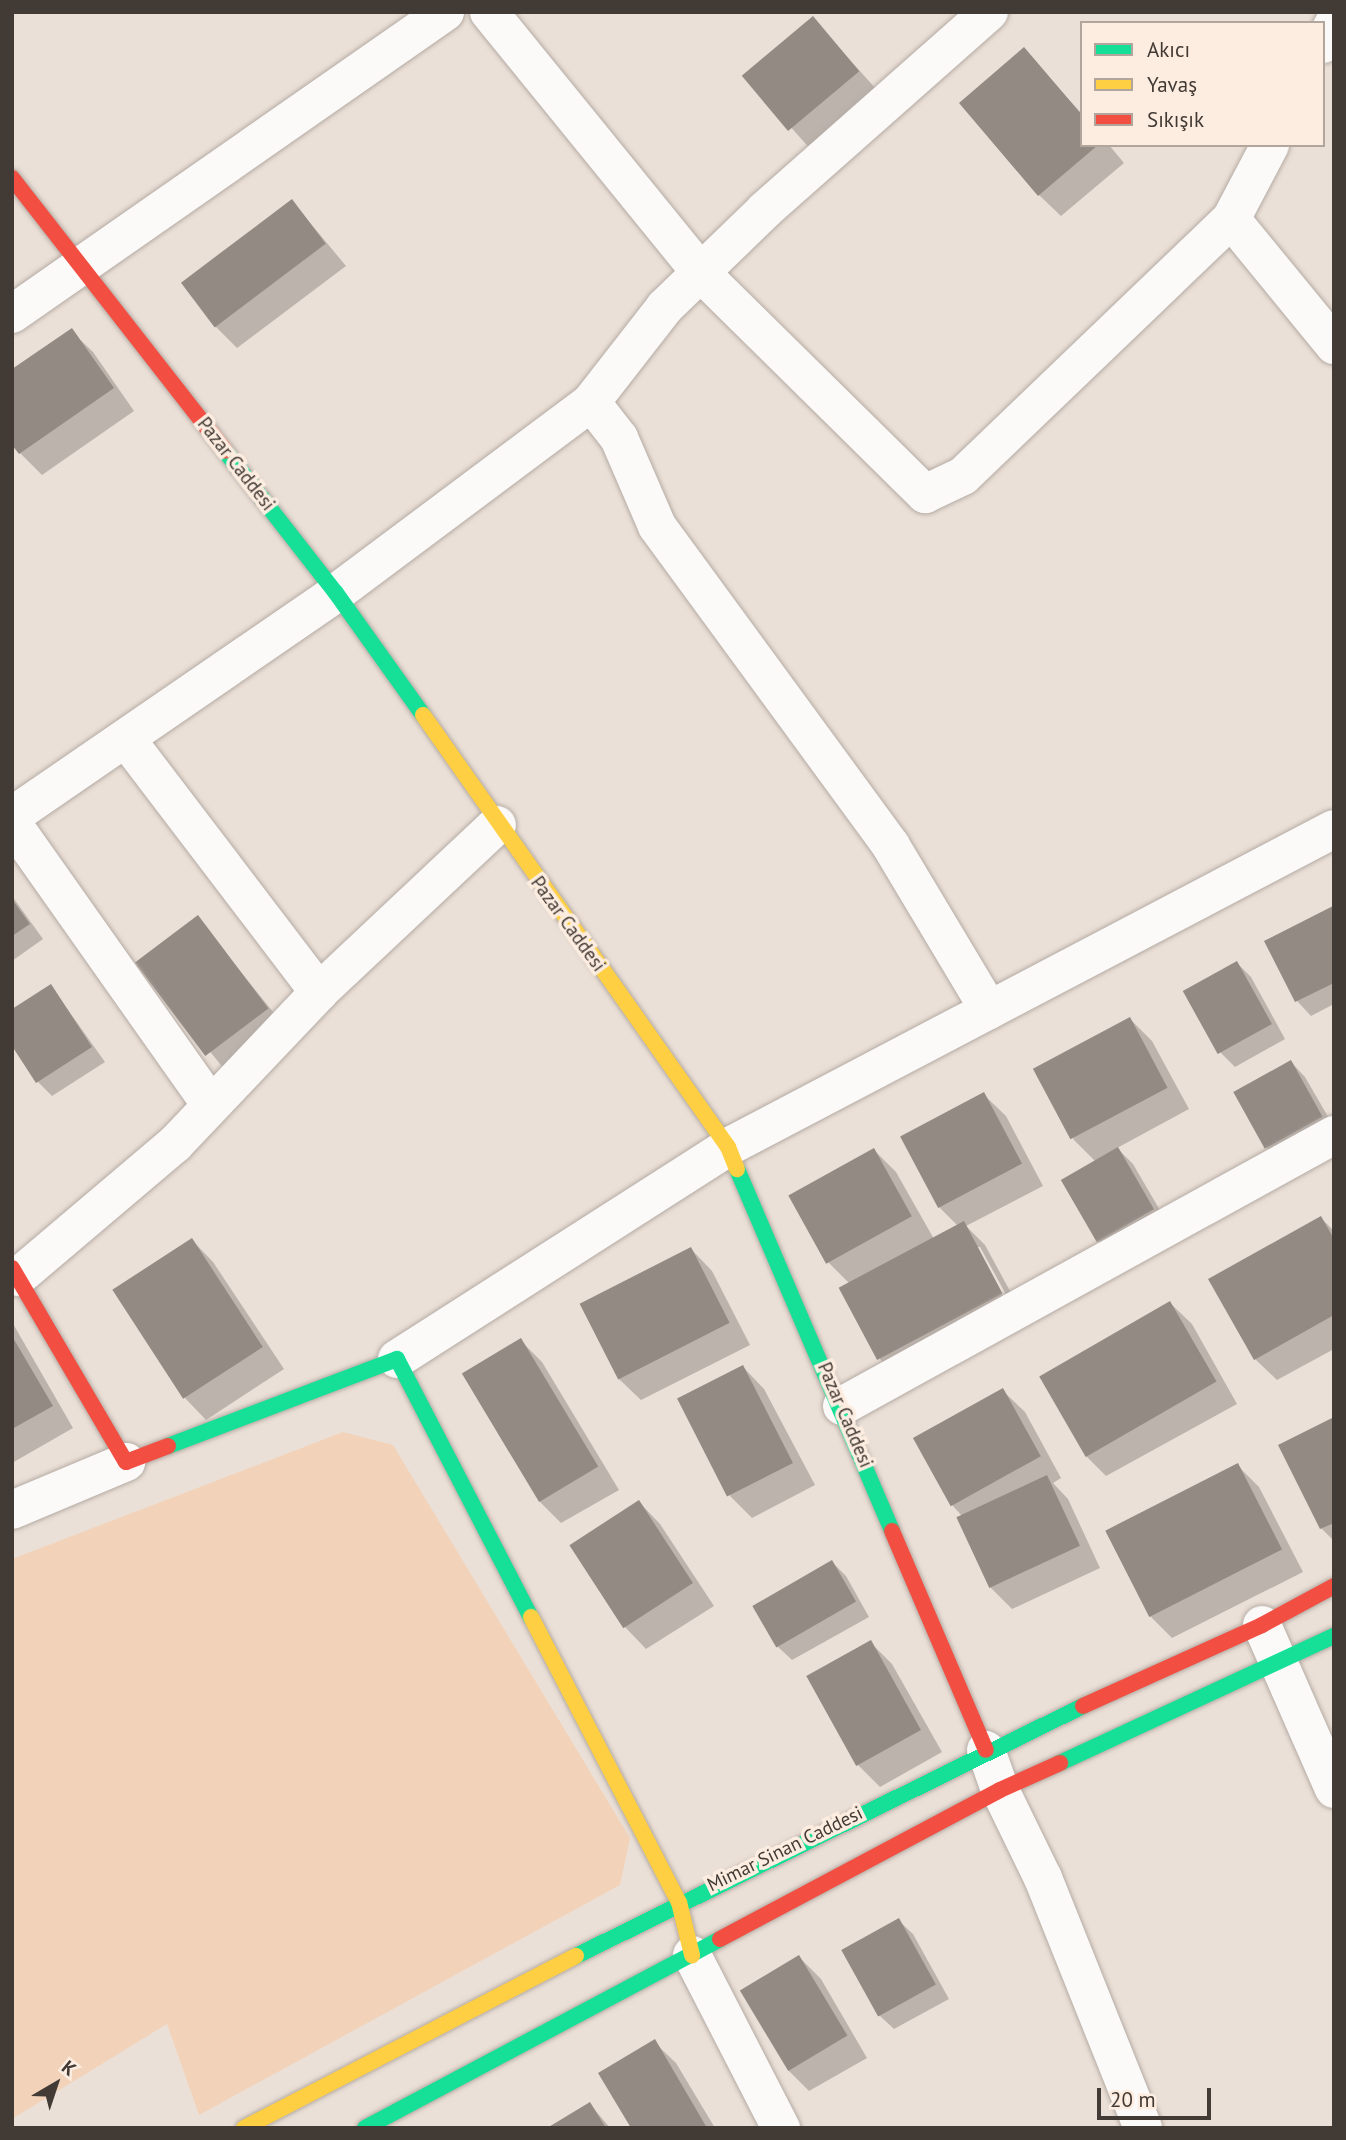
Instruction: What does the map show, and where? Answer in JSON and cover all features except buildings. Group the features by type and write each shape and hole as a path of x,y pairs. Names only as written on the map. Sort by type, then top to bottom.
{"main road":[{"name":"Pazar Caddesi","path":"12,177 336,593 497,825 728,1147 842,1406 986,1750"},
{"path":"15,1272 126,1462 397,1359 679,1902 692,1955"},
{"name":"Mimar Sinan Caddesi","path":"244,2128 679,1902 986,1750 1262,1625 1334,1586"},
{"path":"365,2128 1000,1790 1279,1665 1334,1636"}],"street":[{"path":"12,314 445,12"},
{"path":"489,12 701,273 925,494 963,476 1231,219 1269,147"},
{"path":"12,816 127,740 336,593 591,402 665,307 989,12"},
{"path":"1325,40 1334,23"},
{"path":"1231,219 1334,345"},
{"path":"591,402 619,438 657,526 891,846 989,1010"},
{"path":"127,740 319,992"},
{"path":"12,823 211,1105"},
{"path":"15,1272 175,1144 319,992 497,825"},
{"path":"397,1359 728,1147 1334,829"},
{"path":"842,1406 1334,1135"},
{"path":"12,1510 126,1462"},
{"path":"1262,1625 1334,1789"},
{"path":"986,1750 1000,1790 1043,1878 1143,2128"},
{"path":"692,1955 781,2128"}],"shaded area":[{"path":"343,1432 393,1445 630,1838 620,1885 199,2115 167,2024 12,2119 12,1559"}],"traffic: fast":[{"path":"225,451 336,593 423,715"},
{"path":"737,1169 892,1531"},
{"path":"168,1446 397,1359 531,1617"},
{"path":"1060,1763 1334,1636"},
{"path":"576,1956 1083,1706"},
{"path":"365,2128 720,1939"}],"traffic: slow":[{"path":"423,715 728,1147 737,1169"},
{"path":"531,1617 679,1902 692,1955"},
{"path":"244,2128 576,1956"}],"traffic: jam":[{"path":"12,178 225,451"},
{"path":"12,1268 126,1462 168,1446"},
{"path":"892,1531 986,1750"},
{"path":"1083,1706 1262,1625 1334,1586"},
{"path":"720,1939 1000,1790 1060,1763"}]}
